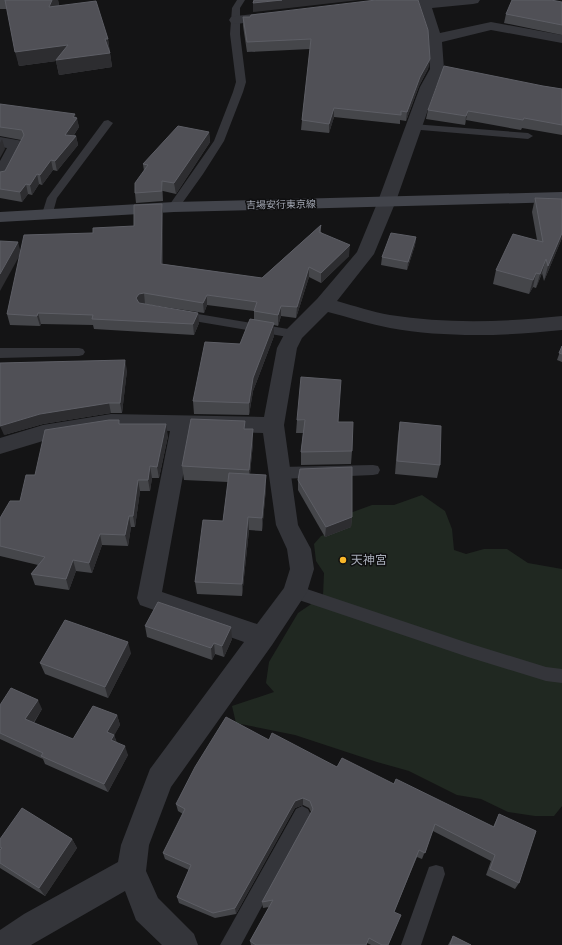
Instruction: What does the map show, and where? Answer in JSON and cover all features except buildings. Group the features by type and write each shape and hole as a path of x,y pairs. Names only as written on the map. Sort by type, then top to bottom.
{"main road":[{"name":"吉場安行東京線","path":"0,217 174,207 562,197"}],"street":[{"path":"183,945 147,909 131,871 135,845 160,779 295,592 302,569 299,549 287,525 273,425 287,348 294,334 324,304 365,254 387,201 428,87 445,70 422,2 473,0"},
{"path":"236,20 283,15"},
{"path":"435,39 491,26 562,40"},
{"path":"0,142 18,144 0,176"},
{"path":"324,304 388,321 406,324 481,328 514,328 562,323"},
{"path":"0,446 43,433 111,422 273,425"},
{"path":"182,423 149,598 263,637"},
{"path":"4,945 35,925 131,871"}],"lane":[{"path":"174,207 198,174 219,141 238,92 241,82 235,34 236,8 241,0"},
{"path":"48,214 52,198 108,123"},
{"path":"413,127 528,136"},
{"path":"169,313 294,334"},
{"path":"0,352 79,352"},
{"path":"280,472 373,470"},
{"path":"295,592 468,650 546,674 562,676"},
{"path":"230,945 302,815"},
{"path":"411,945 436,874"}],"shaded area":[{"path":"422,495 445,511 452,529 454,550 466,554 484,549 507,549 528,563 562,569 562,806 554,816 535,816 508,812 481,799 457,795 409,771 295,735 236,723 232,706 274,692 266,683 269,662 298,613 323,596 324,573 316,561 314,544 321,536 333,532 350,513 372,505 394,505"}],"place":[{"name":"天神宮","path":"343,560"}]}
